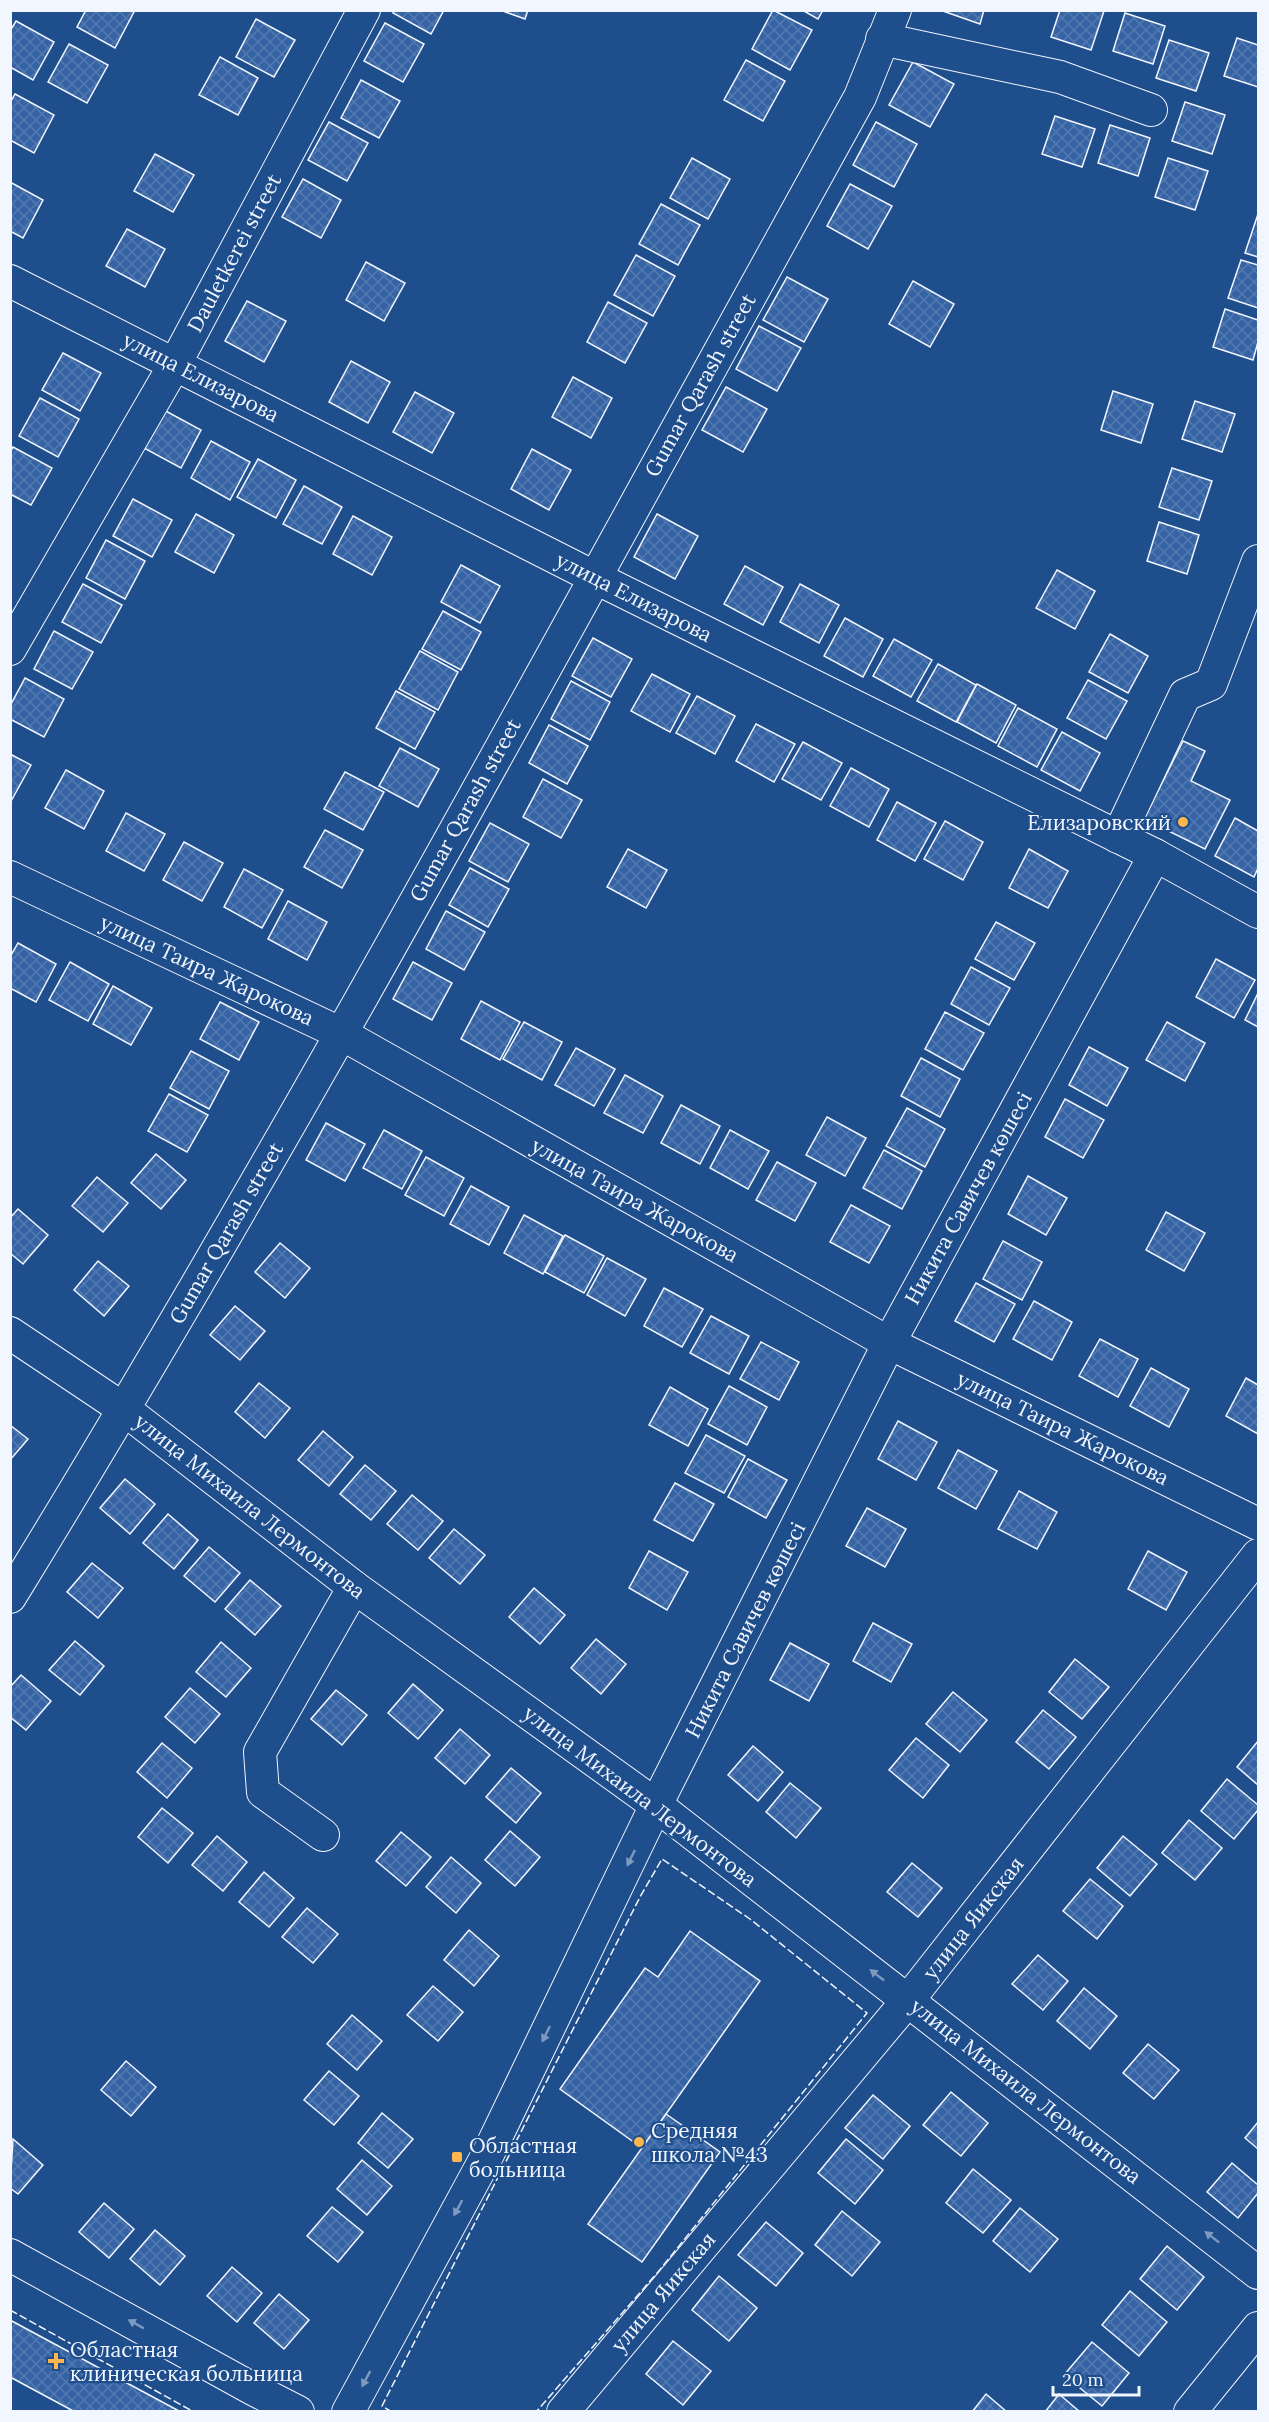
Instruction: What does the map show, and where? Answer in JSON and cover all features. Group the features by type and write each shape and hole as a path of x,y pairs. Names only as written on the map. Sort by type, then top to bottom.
{"street":[{"name":"Dauletkerei street","path":"10,649 175,364 364,10"},
{"name":"Gumar Qarash street","path":"10,1597 125,1410 340,1033 594,578 860,97 895,10"},
{"path":"882,39 1060,77 1151,110"},
{"name":"улица Елизарова","path":"10,281 594,578 1155,855 1258,912"},
{"path":"1118,837 1185,695 1211,684 1258,561"},
{"name":"Никита Савичев көшесі","path":"348,2412 488,2154 656,1805 889,1343 1155,855"},
{"name":"улица Таира Жарокова","path":"10,877 340,1033 889,1343 1258,1524"},
{"name":"улица Михаила Лермонтова","path":"10,1333 125,1410 354,1587 656,1805 909,1999 1258,2273"},
{"name":"улица Яикская","path":"563,2412 909,1999 1258,1555"},
{"path":"322,1835 263,1792 260,1752 354,1587"},
{"path":"10,2255 298,2412"},
{"path":"1190,2412 1258,2328"}],"building":[{"path":"86,10 135,10 115,48 77,27"},
{"path":"394,10 444,10 431,34 393,13"},
{"path":"500,10 528,10 525,19"},
{"path":"773,10 812,30 790,70 752,49"},
{"path":"802,10 823,10 818,19"},
{"path":"940,10 984,10 980,24"},
{"path":"1060,10 1104,11 1091,50 1051,37"},
{"path":"1125,13 1165,26 1153,64 1113,51"},
{"path":"256,19 295,40 274,77 236,57"},
{"path":"16,21 54,42 33,80 10,67 10,31"},
{"path":"385,23 424,44 403,82 364,61"},
{"path":"1237,38 1258,45 1258,87 1224,76"},
{"path":"1169,40 1209,53 1196,91 1156,78"},
{"path":"69,44 108,65 87,103 48,82"},
{"path":"220,57 258,78 238,115 199,95"},
{"path":"746,60 785,81 763,121 724,100"},
{"path":"913,62 954,84 930,127 889,105"},
{"path":"361,80 400,101 379,138 341,118"},
{"path":"15,94 54,115 34,153 10,140 10,103"},
{"path":"1185,102 1225,115 1212,154 1172,141"},
{"path":"1055,116 1095,129 1082,167 1042,154"},
{"path":"329,122 368,143 347,181 308,160"},
{"path":"876,122 917,144 894,187 853,165"},
{"path":"1110,125 1150,138 1138,176 1098,163"},
{"path":"155,154 194,175 173,212 134,191"},
{"path":"692,158 730,179 708,219 670,198"},
{"path":"1168,158 1208,171 1195,210 1155,197"},
{"path":"303,179 341,200 321,238 282,217"},
{"path":"10,182 43,200 23,238 10,231"},
{"path":"850,184 892,206 868,249 827,226"},
{"path":"661,204 700,225 678,265 639,244"},
{"path":"1258,214 1258,257 1245,253"},
{"path":"127,229 165,249 145,287 106,266"},
{"path":"636,255 675,276 653,316 614,295"},
{"path":"1241,260 1258,265 1258,308 1228,298"},
{"path":"366,262 405,283 384,321 346,300"},
{"path":"787,277 828,299 804,342 763,320"},
{"path":"913,281 954,304 930,347 889,324"},
{"path":"247,301 286,321 264,362 225,341"},
{"path":"608,302 647,323 625,363 587,342"},
{"path":"1225,309 1258,320 1258,342 1253,360 1213,347"},
{"path":"759,326 801,348 777,391 736,369"},
{"path":"63,353 101,373 80,411 42,390"},
{"path":"351,361 390,382 368,423 329,402"},
{"path":"573,377 612,398 591,438 552,417"},
{"path":"726,387 767,409 743,452 702,430"},
{"path":"1113,391 1153,404 1141,443 1101,430"},
{"path":"415,392 454,413 432,453 393,432"},
{"path":"40,398 79,419 58,457 19,436"},
{"path":"1195,401 1235,414 1222,452 1182,439"},
{"path":"162,409 201,430 181,468 142,447"},
{"path":"211,441 250,462 230,500 191,478"},
{"path":"13,447 52,468 31,505 10,494 10,452"},
{"path":"532,449 571,470 549,510 511,489"},
{"path":"258,459 296,480 276,518 237,497"},
{"path":"1172,468 1212,481 1199,520 1159,507"},
{"path":"304,486 342,507 322,544 283,524"},
{"path":"133,499 172,520 152,557 113,536"},
{"path":"196,514 234,535 214,573 175,552"},
{"path":"657,514 698,536 675,579 634,557"},
{"path":"353,516 392,537 372,575 333,554"},
{"path":"1159,522 1199,535 1187,574 1147,561"},
{"path":"106,540 145,561 125,599 86,578"},
{"path":"461,565 500,586 480,623 441,602"},
{"path":"745,566 783,587 763,625 724,604"},
{"path":"1057,570 1095,591 1075,629 1036,608"},
{"path":"83,584 122,605 101,643 62,622"},
{"path":"800,584 839,605 819,643 780,622"},
{"path":"443,611 481,632 461,670 422,649"},
{"path":"845,618 883,639 863,677 824,656"},
{"path":"54,631 93,652 72,689 34,669"},
{"path":"1110,634 1148,656 1128,693 1089,672"},
{"path":"593,638 632,659 611,697 572,676"},
{"path":"894,639 932,660 911,697 873,676"},
{"path":"420,651 458,672 438,710 399,689"},
{"path":"938,664 976,685 956,722 917,701"},
{"path":"652,674 690,694 670,732 631,711"},
{"path":"25,678 64,699 44,737 10,719 10,706"},
{"path":"1088,680 1127,701 1106,739 1067,718"},
{"path":"571,681 610,702 590,740 551,719"},
{"path":"977,684 1016,705 996,743 957,722"},
{"path":"396,691 435,712 415,749 376,728"},
{"path":"697,696 735,716 715,754 676,733"},
{"path":"1018,708 1057,729 1037,767 998,746"},
{"path":"756,724 795,744 774,782 736,761"},
{"path":"549,725 588,746 567,784 529,763"},
{"path":"1062,732 1100,753 1080,791 1041,770"},
{"path":"1183,741 1205,751 1191,781 1230,800 1205,849 1144,819"},
{"path":"803,742 842,763 821,800 782,779"},
{"path":"400,748 439,769 418,807 379,786"},
{"path":"10,754 31,765 10,803"},
{"path":"851,768 889,789 869,827 830,806"},
{"path":"66,770 104,791 84,829 45,808"},
{"path":"345,772 384,792 363,830 324,809"},
{"path":"543,779 582,800 561,838 523,817"},
{"path":"897,802 936,823 915,861 877,840"},
{"path":"126,813 165,834 144,871 106,851"},
{"path":"1235,818 1258,831 1258,868 1254,877 1215,856"},
{"path":"945,821 983,842 963,880 924,859"},
{"path":"490,823 529,844 508,882 469,861"},
{"path":"325,830 363,850 342,888 304,867"},
{"path":"184,842 223,863 202,901 163,880"},
{"path":"628,849 667,870 646,908 607,887"},
{"path":"1029,849 1068,871 1048,908 1009,888"},
{"path":"470,868 509,889 488,927 449,905"},
{"path":"244,869 283,890 262,928 224,907"},
{"path":"288,901 327,922 307,960 268,939"},
{"path":"446,911 485,932 464,970 426,949"},
{"path":"996,922 1035,943 1014,980 975,959"},
{"path":"18,943 56,964 36,1002 10,988 10,957"},
{"path":"1216,959 1255,980 1234,1018 1196,997"},
{"path":"70,962 109,984 88,1021 49,1000"},
{"path":"413,962 452,983 432,1020 393,999"},
{"path":"971,967 1010,988 989,1025 951,1004"},
{"path":"113,986 152,1008 131,1045 93,1024"},
{"path":"1258,993 1258,1027 1245,1020"},
{"path":"481,1001 520,1022 500,1060 461,1039"},
{"path":"220,1002 259,1022 239,1060 200,1039"},
{"path":"945,1012 984,1033 963,1070 925,1049"},
{"path":"524,1022 562,1042 542,1080 503,1059"},
{"path":"1167,1022 1205,1043 1185,1081 1146,1060"},
{"path":"1089,1047 1128,1068 1107,1106 1069,1085"},
{"path":"576,1048 615,1069 594,1106 555,1085"},
{"path":"191,1051 229,1071 209,1109 170,1088"},
{"path":"921,1058 960,1079 940,1117 901,1096"},
{"path":"625,1075 663,1096 643,1133 604,1113"},
{"path":"169,1094 208,1115 187,1152 148,1131"},
{"path":"1065,1099 1104,1120 1083,1158 1045,1137"},
{"path":"681,1105 720,1126 700,1164 661,1143"},
{"path":"907,1108 945,1129 925,1167 886,1146"},
{"path":"827,1117 866,1138 845,1176 806,1155"},
{"path":"326,1123 365,1144 345,1181 306,1160"},
{"path":"384,1130 422,1151 402,1189 363,1168"},
{"path":"730,1130 769,1151 748,1189 710,1168"},
{"path":"884,1150 922,1171 902,1209 863,1188"},
{"path":"156,1154 186,1180 161,1209 131,1183"},
{"path":"426,1157 464,1178 444,1216 405,1195"},
{"path":"777,1162 816,1183 795,1221 756,1200"},
{"path":"1028,1176 1067,1198 1046,1235 1008,1214"},
{"path":"97,1177 128,1203 103,1232 72,1206"},
{"path":"471,1186 509,1207 489,1245 450,1224"},
{"path":"851,1205 890,1226 869,1263 830,1242"},
{"path":"18,1209 48,1235 23,1264 10,1253 10,1218"},
{"path":"1166,1212 1205,1233 1184,1271 1146,1250"},
{"path":"524,1215 563,1236 543,1274 504,1253"},
{"path":"565,1235 604,1256 584,1293 545,1272"},
{"path":"1003,1241 1042,1262 1022,1300 983,1279"},
{"path":"280,1243 310,1268 285,1298 255,1272"},
{"path":"607,1258 646,1279 625,1316 587,1295"},
{"path":"98,1261 129,1286 104,1316 74,1290"},
{"path":"976,1283 1015,1304 994,1342 955,1321"},
{"path":"664,1288 703,1309 682,1347 644,1326"},
{"path":"1034,1301 1072,1322 1052,1360 1013,1339"},
{"path":"235,1306 265,1331 240,1360 210,1335"},
{"path":"711,1316 749,1336 729,1374 690,1353"},
{"path":"1100,1339 1138,1359 1118,1397 1079,1376"},
{"path":"761,1342 799,1362 779,1400 740,1379"},
{"path":"1151,1368 1189,1389 1169,1427 1130,1406"},
{"path":"1246,1378 1258,1385 1258,1434 1226,1416"},
{"path":"259,1383 290,1408 265,1438 235,1412"},
{"path":"729,1386 767,1407 747,1445 708,1424"},
{"path":"670,1387 708,1409 688,1446 649,1425"},
{"path":"898,1421 937,1442 916,1480 878,1459"},
{"path":"10,1425 28,1439 10,1460"},
{"path":"323,1431 353,1457 329,1486 298,1460"},
{"path":"706,1435 745,1456 724,1493 685,1473"},
{"path":"958,1450 997,1471 976,1509 938,1488"},
{"path":"748,1459 787,1480 766,1518 728,1497"},
{"path":"365,1465 396,1491 371,1520 340,1494"},
{"path":"125,1479 155,1504 130,1534 100,1508"},
{"path":"675,1483 714,1504 693,1541 654,1520"},
{"path":"1019,1491 1057,1512 1037,1549 998,1529"},
{"path":"412,1495 443,1521 418,1550 387,1524"},
{"path":"867,1508 906,1529 885,1567 846,1546"},
{"path":"168,1514 198,1540 174,1569 143,1543"},
{"path":"454,1529 485,1555 460,1584 429,1558"},
{"path":"209,1547 240,1573 215,1602 184,1576"},
{"path":"649,1551 688,1572 667,1610 629,1588"},
{"path":"1148,1551 1187,1572 1166,1610 1128,1589"},
{"path":"92,1563 123,1588 98,1618 67,1592"},
{"path":"250,1580 281,1606 255,1635 225,1609"},
{"path":"534,1588 565,1615 540,1644 509,1617"},
{"path":"873,1623 912,1644 891,1682 853,1661"},
{"path":"596,1639 626,1664 601,1694 571,1668"},
{"path":"75,1641 104,1666 80,1695 49,1670"},
{"path":"221,1642 251,1668 226,1697 196,1672"},
{"path":"790,1643 829,1664 809,1701 770,1680"},
{"path":"1075,1659 1109,1687 1082,1719 1049,1692"},
{"path":"21,1675 51,1701 26,1730 10,1717 10,1687"},
{"path":"413,1684 443,1710 418,1739 388,1713"},
{"path":"190,1688 220,1714 195,1743 165,1717"},
{"path":"336,1690 367,1715 342,1745 311,1719"},
{"path":"953,1692 987,1720 960,1752 926,1724"},
{"path":"1043,1710 1076,1737 1049,1769 1016,1742"},
{"path":"460,1729 490,1755 465,1784 435,1758"},
{"path":"916,1738 949,1765 923,1798 889,1770"},
{"path":"1258,1741 1258,1785 1237,1767"},
{"path":"162,1743 192,1768 167,1798 137,1772"},
{"path":"753,1746 783,1772 758,1801 728,1775"},
{"path":"511,1768 541,1793 516,1823 486,1797"},
{"path":"1227,1779 1258,1805 1258,1810 1234,1839 1201,1811"},
{"path":"790,1783 821,1808 796,1838 766,1812"},
{"path":"162,1808 193,1833 168,1863 138,1837"},
{"path":"1189,1820 1222,1848 1195,1880 1162,1853"},
{"path":"510,1831 540,1857 515,1886 485,1860"},
{"path":"401,1832 431,1857 406,1886 376,1861"},
{"path":"217,1836 247,1862 223,1891 192,1865"},
{"path":"1123,1836 1157,1864 1130,1896 1097,1868"},
{"path":"451,1857 481,1883 456,1913 426,1887"},
{"path":"912,1863 942,1888 918,1917 887,1892"},
{"path":"264,1872 294,1898 269,1927 239,1902"},
{"path":"1090,1879 1123,1906 1097,1939 1063,1911"},
{"path":"307,1908 338,1934 313,1963 282,1937"},
{"path":"469,1930 499,1956 474,1986 444,1960"},
{"path":"690,1931 760,1981 642,2148 560,2089 645,1968 658,1977"},
{"path":"1038,1955 1068,1981 1043,2010 1012,1984"},
{"path":"433,1986 463,2012 438,2041 407,2015"},
{"path":"1084,1988 1117,2016 1090,2049 1057,2021"},
{"path":"352,2015 382,2041 357,2070 327,2044"},
{"path":"1148,2044 1179,2070 1154,2099 1123,2073"},
{"path":"126,2061 156,2087 131,2116 101,2090"},
{"path":"329,2071 359,2096 334,2125 304,2100"},
{"path":"951,2092 988,2123 961,2156 923,2125"},
{"path":"873,2095 910,2126 883,2159 845,2128"},
{"path":"382,2113 413,2139 388,2168 358,2143"},
{"path":"666,2114 720,2152 642,2262 588,2224"},
{"path":"1258,2122 1258,2149 1245,2138"},
{"path":"13,2139 43,2165 18,2194 10,2188"},
{"path":"846,2139 883,2170 855,2204 818,2173"},
{"path":"362,2160 392,2186 367,2215 337,2189"},
{"path":"1232,2163 1258,2185 1258,2193 1238,2218 1207,2192"},
{"path":"973,2169 1011,2200 983,2233 946,2203"},
{"path":"104,2203 134,2229 109,2258 79,2232"},
{"path":"332,2207 363,2232 338,2262 307,2236"},
{"path":"1020,2208 1058,2239 1030,2272 993,2241"},
{"path":"842,2211 880,2242 852,2276 815,2245"},
{"path":"766,2222 803,2253 776,2286 738,2255"},
{"path":"155,2230 185,2256 160,2285 130,2259"},
{"path":"1167,2246 1204,2277 1177,2310 1140,2279"},
{"path":"232,2267 262,2293 237,2322 207,2296"},
{"path":"719,2276 757,2308 729,2341 692,2310"},
{"path":"1130,2291 1167,2322 1139,2356 1102,2325"},
{"path":"279,2294 309,2320 284,2349 254,2323"},
{"name":"Областная клиническая больница","path":"10,2320 179,2412 75,2412 10,2377"},
{"path":"673,2341 711,2371 683,2405 646,2374"},
{"path":"1092,2342 1129,2373 1102,2406 1064,2375"},
{"path":"986,2394 1007,2412 972,2412"},
{"path":"1059,2394 1080,2412 1045,2412"}],"fence":[{"path":"392,2412 382,2406 640,1897 662,1859 750,1919 867,2013 658,2272 536,2412"},
{"path":"10,2310 194,2412"}],"place":[{"name":"Елизаровский","path":"1183,822"},
{"name":"Средняя школа №43","path":"639,2142"},
{"name":"Областная больница","path":"457,2157"},
{"name":"Областная клиническая больница","path":"56,2361"}]}
